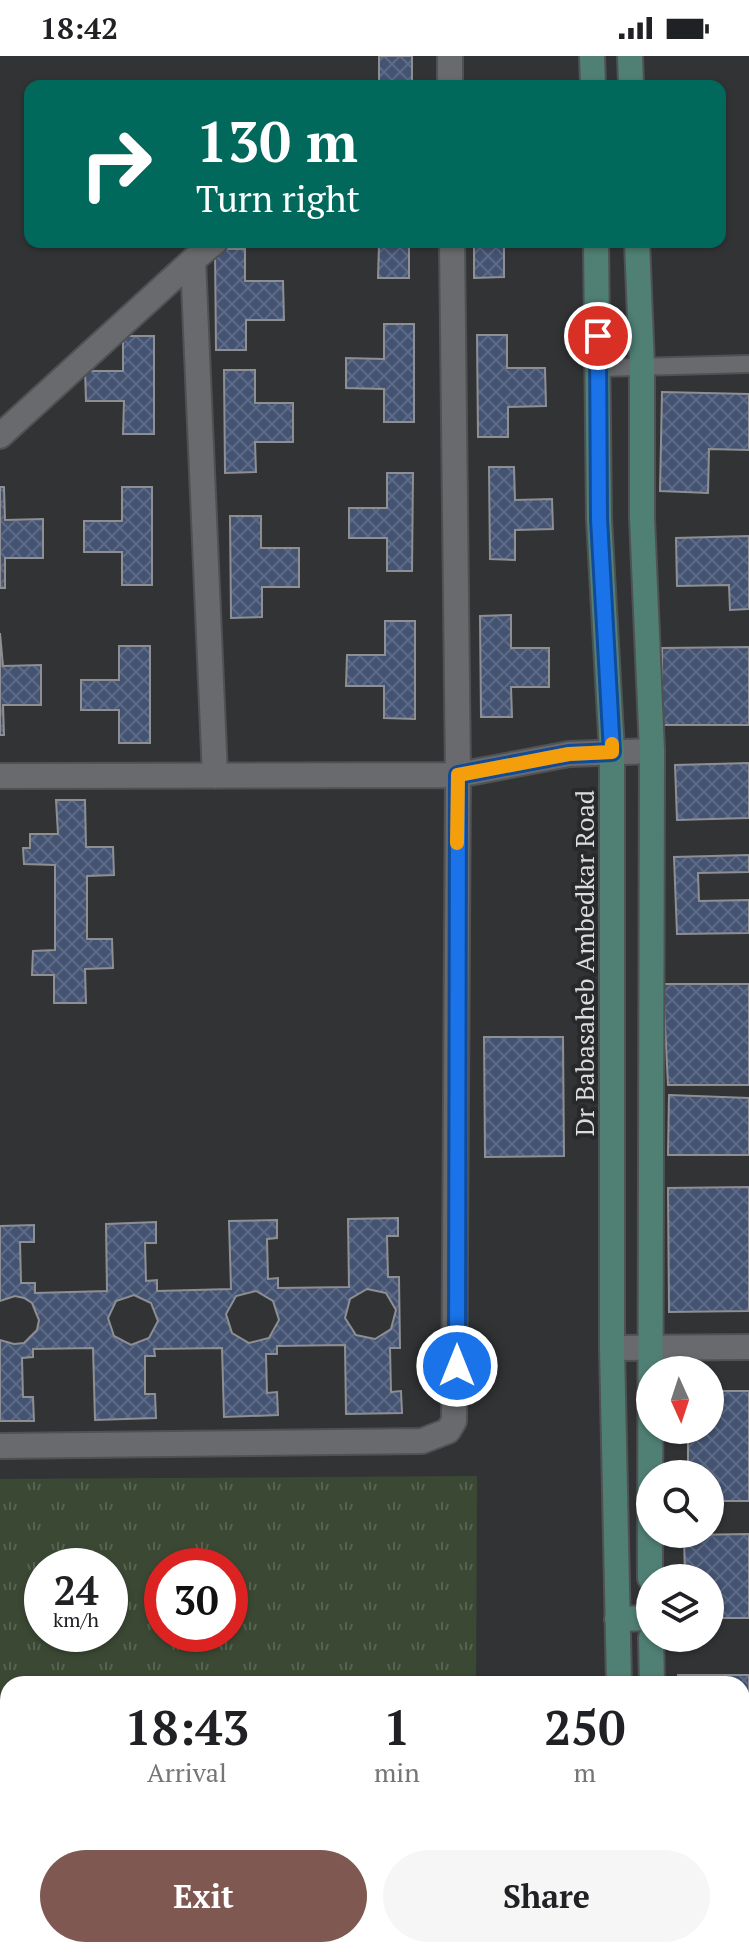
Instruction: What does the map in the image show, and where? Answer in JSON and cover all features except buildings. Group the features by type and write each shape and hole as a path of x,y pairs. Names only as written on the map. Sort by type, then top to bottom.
{"main road":[{"path":"592,56 593,80"},
{"path":"630,56 631,80"},
{"name":"Dr Babasaheb Ambedkar Road","path":"596,248 599,519 612,752 612,1348 619,1676"},
{"path":"637,248 642,366 642,518 652,751 650,1564"},
{"path":"599,519 642,518"},
{"path":"617,1619 636,1618"},
{"path":"651,1652 652,1676"}],"street":[{"path":"450,56 450,80"},
{"path":"0,436 208,248"},
{"path":"0,1446 422,1441 448,1431 454,1421 457,1397 458,775 452,248"},
{"path":"193,260 215,776"},
{"path":"0,776 458,775 569,754 652,751"},
{"path":"612,1348 749,1347"}],"lane":[{"path":"599,368 749,364"}],"green space":[{"path":"477,1476 476,1676 0,1676 0,1479"}],"slow traffic":[{"path":"457,843 458,775 569,754 612,752 612,744"}],"route":[{"path":"457,1366 458,775 569,754 612,752 599,519 598,336"}]}
